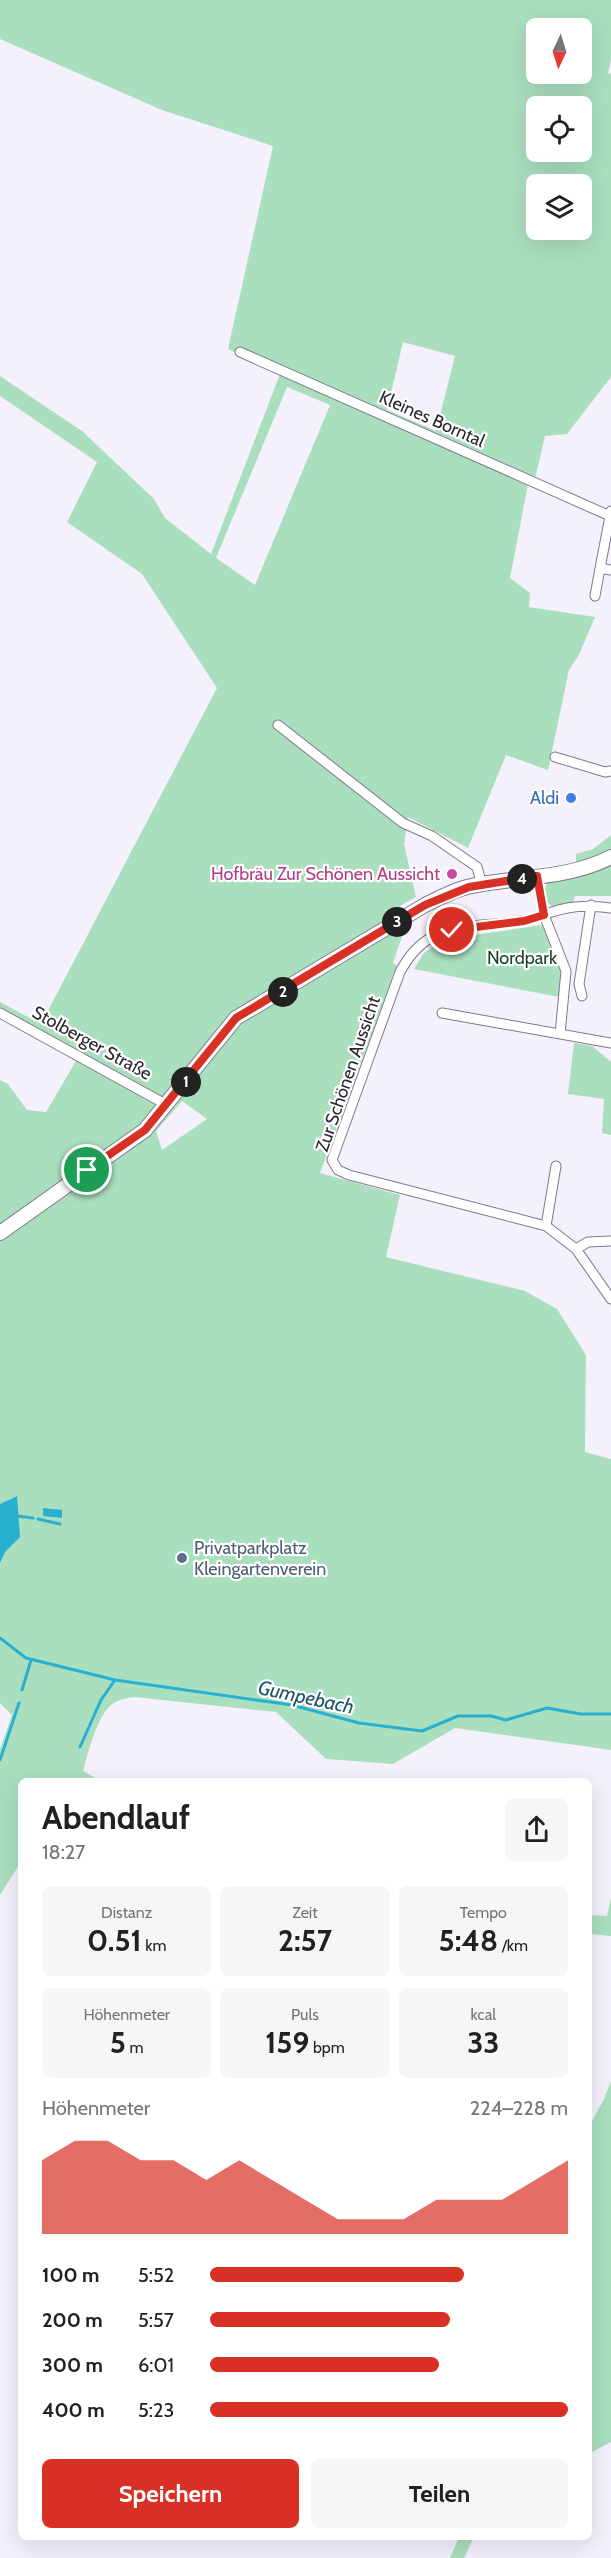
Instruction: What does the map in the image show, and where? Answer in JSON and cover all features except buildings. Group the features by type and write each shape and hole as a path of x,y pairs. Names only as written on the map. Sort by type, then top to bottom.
{"main road":[{"path":"0,1233 145,1130 236,1018 425,905 453,892 590,866 611,856"}],"street":[{"name":"Kleines Borntal","path":"240,352 610,514"},
{"path":"595,596 610,514"},
{"path":"600,568 611,570"},
{"path":"278,725 403,823 432,836 477,867 482,885"},
{"path":"555,757 605,772 611,771"},
{"path":"537,876 544,915 566,971 560,1035"},
{"path":"544,915 591,905 611,908"},
{"path":"582,996 579,984 591,905"},
{"name":"Zur Schönen Aussicht","path":"544,915 524,921 442,932 433,936 410,954 400,972 332,1160 338,1170 350,1175 546,1226 576,1249 611,1299"},
{"name":"Stolberger Straße","path":"0,1013 167,1105"},
{"path":"442,1013 611,1043"},
{"path":"546,1226 556,1166"},
{"path":"576,1249 588,1242 611,1241"}],"green space":[{"path":"0,0 611,0 611,60 608,73 611,74 611,377 567,434 545,436 536,475 528,484 510,578 530,593 529,607 595,617 579,655 569,670 548,770 506,755 468,848 408,817 404,844 416,897 400,906 405,928 393,963 397,965 320,1173 400,1195 386,1257 525,1291 557,1309 586,1355 585,1452 611,1459 611,1750 455,1728 393,1764 326,1759 276,1712 134,1697 125,1699 113,1703 97,1726 83,1771 95,1778 18,1778 18,1867 0,1895 0,1749 12,1715 0,1703 0,1563 17,1496 0,1504 0,1080 8,1084 27,1110 46,1112 76,1061 0,1018 0,1002 41,1024 217,688 142,574 67,522 97,462 0,396 0,376 82,431 154,499 165,518 211,554 280,374 228,349 273,146 162,110 0,39","holes":["403,342 455,356 436,431 387,410","287,387 330,405 255,585 216,558","182,1101 207,1119 162,1150 156,1131"]},
{"path":"611,835 611,849 596,858 576,864 576,854 593,849"},
{"path":"611,860 611,896 575,896 573,904 552,906 545,901 542,892 550,879"},
{"name":"Nordpark","path":"542,925 562,968 559,997 414,969 423,954 441,940"},
{"path":"574,1043 592,1046 611,1062 611,1135 602,1133 604,1099 568,1094"},
{"path":"611,1898 611,1936 592,1934 592,1915 607,1916"},
{"path":"611,2081 611,2442 592,2452 592,2121"},
{"path":"458,2540 473,2540 464,2558 450,2558"}],"water":[{"path":"17,1496 20,1537 5,1552 0,1563 0,1504"},
{"path":"43,1508 62,1510 62,1518 43,1516"}],"waterway":[{"path":"17,1516 33,1518"},
{"path":"38,1519 60,1524"},
{"name":"Gumpebach","path":"0,1638 26,1658 115,1680 292,1705 359,1723 422,1731 458,1716 491,1716 506,1720 547,1708 581,1714 611,1714"},
{"path":"22,1690 31,1660"},
{"path":"80,1747 101,1700 115,1680"},
{"path":"0,1760 19,1703"}],"place":[{"name":"Aldi","path":"571,798"},
{"name":"Hofbräu Zur Schönen Aussicht","path":"452,874"},
{"name":"Privatparkplatz Kleingartenverein","path":"182,1558"}],"route":[{"path":"87,1170 145,1130 236,1018 275,997 425,905 469,887 537,876 544,915 524,921 452,930"}]}
